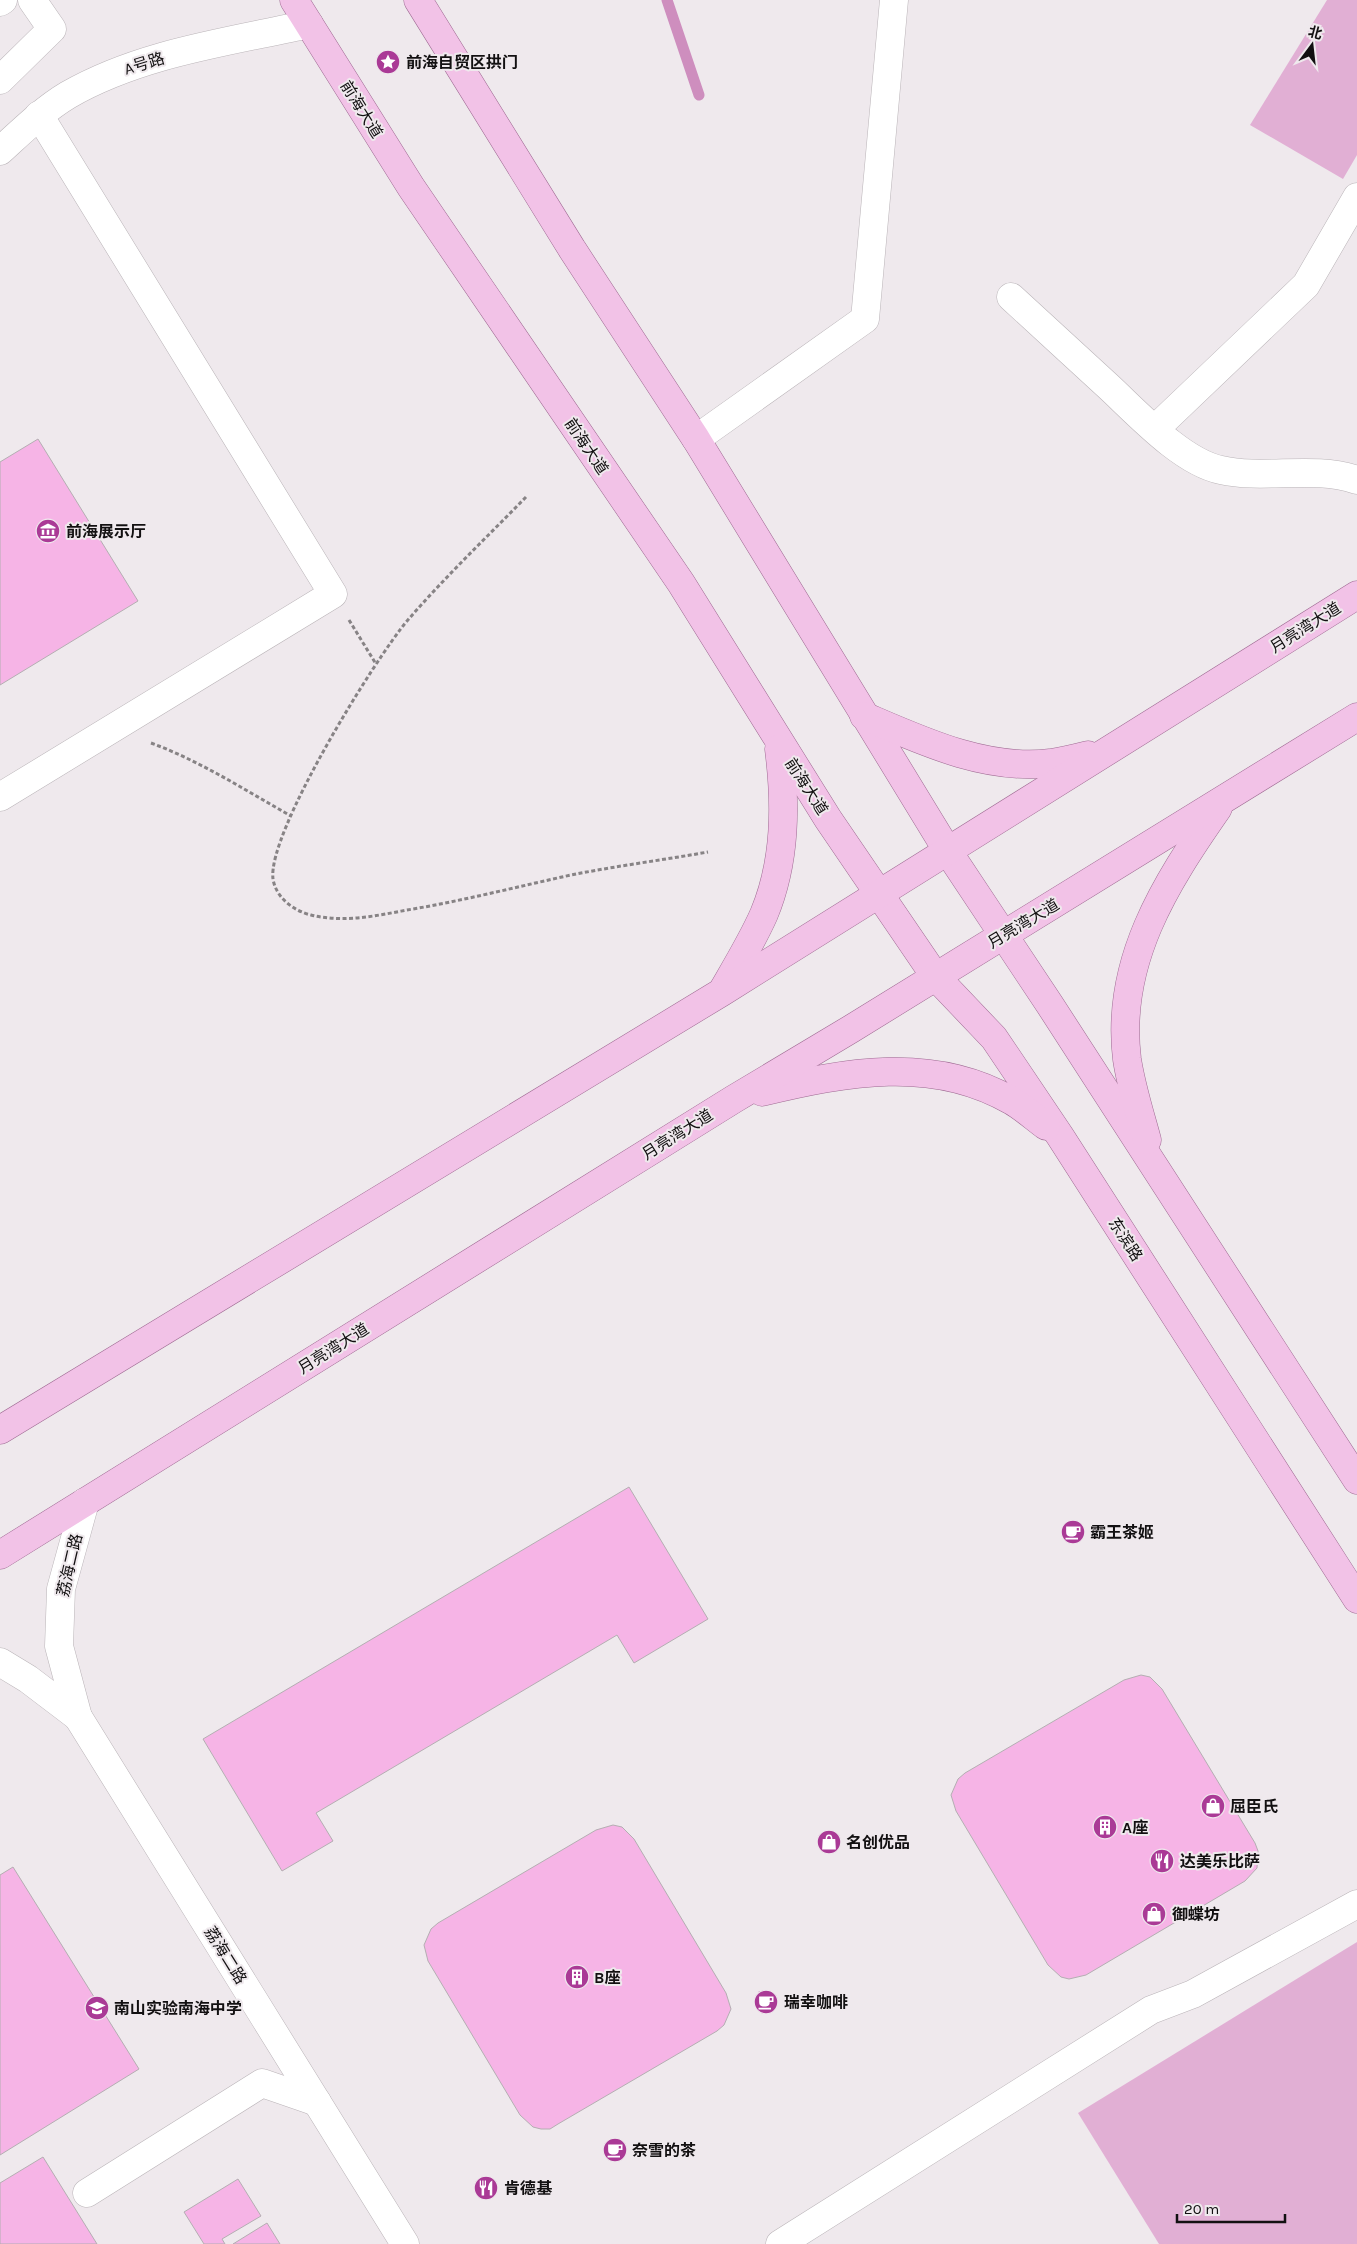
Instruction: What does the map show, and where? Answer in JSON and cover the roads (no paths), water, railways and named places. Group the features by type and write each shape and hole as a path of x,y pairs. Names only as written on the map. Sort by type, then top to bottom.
{"main road":[{"name":"前海大道","path":"294,0 411,187 681,583 778,742 879,892"},
{"path":"418,0 572,249 696,439 947,850 1004,934 1357,1480"},
{"name":"月亮湾大道","path":"0,1430 722,992 879,892 1357,595"},
{"path":"864,716 934,745 968,756 1023,764 1051,763 1107,751"},
{"name":"月亮湾大道","path":"0,1555 734,1099 1357,717"},
{"path":"722,992 765,912 778,864 782,844 784,800 778,742"},
{"path":"1156,1170 1137,1104 1127,1058 1130,986 1140,944 1156,906 1180,863 1224,800"},
{"name":"东滨路","path":"879,892 935,976 994,1038 1060,1136 1357,1599"},
{"path":"734,1099 828,1076 879,1071 917,1072 978,1085 1012,1101 1060,1136"}],"street":[{"path":"0,80 52,29 32,0"},
{"path":"696,439 865,319 894,0"},
{"name":"A号路","path":"0,151 39,115 67,96 103,77 179,52 309,24"},
{"path":"0,797 333,594 39,115"},
{"path":"1155,429 1306,286 1357,197"},
{"path":"1011,296 1155,429 1200,464 1222,471 1260,474 1308,473 1347,476 1357,480"},
{"name":"荔海二路","path":"85,1502 61,1589 59,1627 59,1646 78,1717 405,2244"},
{"name":"荔海二路","path":"0,1662 28,1679 78,1717"},
{"path":"780,2244 1151,2010 1193,1994 1357,1904"},
{"path":"87,2193 262,2083 317,2102"}],"waterway":[{"path":"667,0 699,95"}],"place":[{"name":"前海自贸区拱门","path":"388,62"},
{"name":"前海展示厅","path":"48,531"},
{"name":"霸王茶姬","path":"1073,1532"},
{"name":"屈臣氏","path":"1213,1806"},
{"name":"A座","path":"1105,1827"},
{"name":"名创优品","path":"829,1842"},
{"name":"达美乐比萨","path":"1162,1861"},
{"name":"御蝶坊","path":"1154,1914"},
{"name":"B座","path":"577,1977"},
{"name":"瑞幸咖啡","path":"766,2002"},
{"name":"南山实验南海中学","path":"97,2008"},
{"name":"奈雪的茶","path":"615,2150"},
{"name":"肯德基","path":"486,2188"}]}
